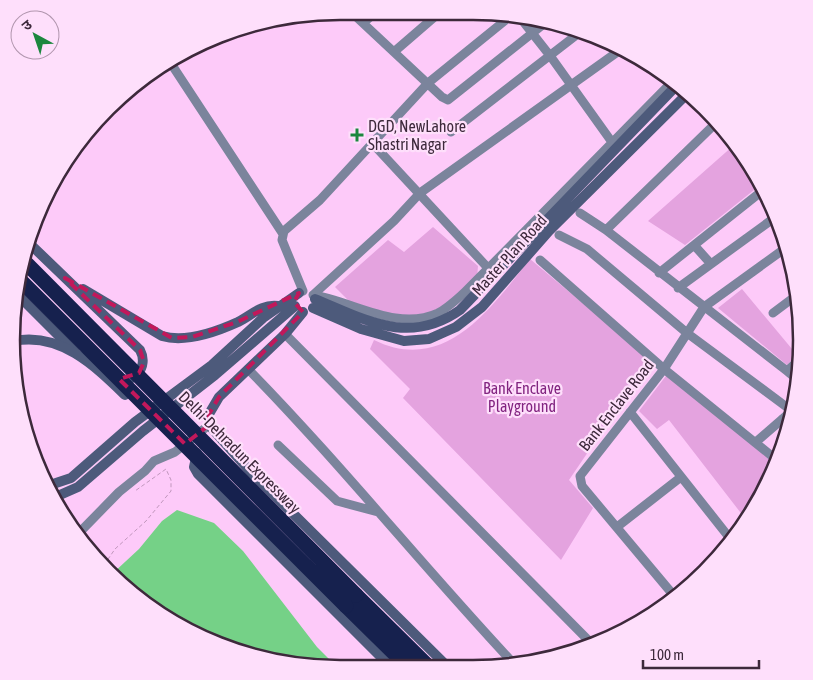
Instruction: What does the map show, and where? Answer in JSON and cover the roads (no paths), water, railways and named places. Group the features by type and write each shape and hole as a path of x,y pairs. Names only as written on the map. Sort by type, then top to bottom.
{"highway":[{"name":"Delhi-Dehradun Expressway","path":"29,266 433,660"},
{"name":"Delhi-Dehradun Expressway","path":"25,285 190,449 395,660"}],"main road":[{"path":"65,278 162,336 172,338 192,337 237,322 262,307 306,301 402,329 432,326 445,321 460,310 509,253 614,145 672,89"},
{"name":"Master Plan Road","path":"306,301 361,329 404,341 429,339 450,331 482,307 553,227 683,98"},
{"path":"23,300 86,362 120,379 136,376 144,362 140,350 34,248"},
{"path":"306,301 285,334 212,407 208,420 211,429 249,470 415,643"},
{"path":"60,495 78,487 143,431 306,301"},
{"path":"54,484 71,478 135,422 212,364 278,306"},
{"path":"20,340 30,339 48,341 72,352 108,379 157,426 190,449"},
{"path":"211,429 197,452 194,467 198,474 395,660"}],"street":[{"path":"361,20 445,99 451,99 540,27"},
{"path":"395,51 431,20"},
{"path":"306,301 282,240 283,234 320,200 428,83 503,22"},
{"path":"526,25 552,57 614,145 668,86"},
{"path":"451,132 552,57 575,37"},
{"path":"306,301 394,221 420,193 616,53"},
{"path":"173,67 283,234"},
{"path":"606,230 712,127"},
{"path":"373,144 488,268"},
{"path":"659,273 758,194"},
{"path":"580,213 606,230 791,375"},
{"path":"678,288 770,221"},
{"path":"559,235 586,249 687,333 786,405"},
{"path":"694,245 711,264"},
{"name":"Bank Enclave Road","path":"671,592 582,486 580,476 664,369 704,307 780,252"},
{"path":"306,301 334,298 374,313 403,318 418,318 440,312 466,292 488,268 509,253"},
{"path":"540,260 664,369 772,455"},
{"path":"773,313 790,300"},
{"path":"285,334 587,639"},
{"path":"786,371 791,366"},
{"path":"248,369 304,426 378,512 509,658"},
{"path":"630,412 727,534"},
{"path":"756,442 782,419"},
{"path":"82,530 119,492 145,471 154,461 175,452 211,429"},
{"path":"278,445 337,501 378,512"},
{"path":"617,527 681,477"}],"place":[{"name":"DGD, NewLahore Shastri Nagar","path":"357,135"}],"park label":[{"name":"Bank Enclave Playground","path":"522,397"}]}
